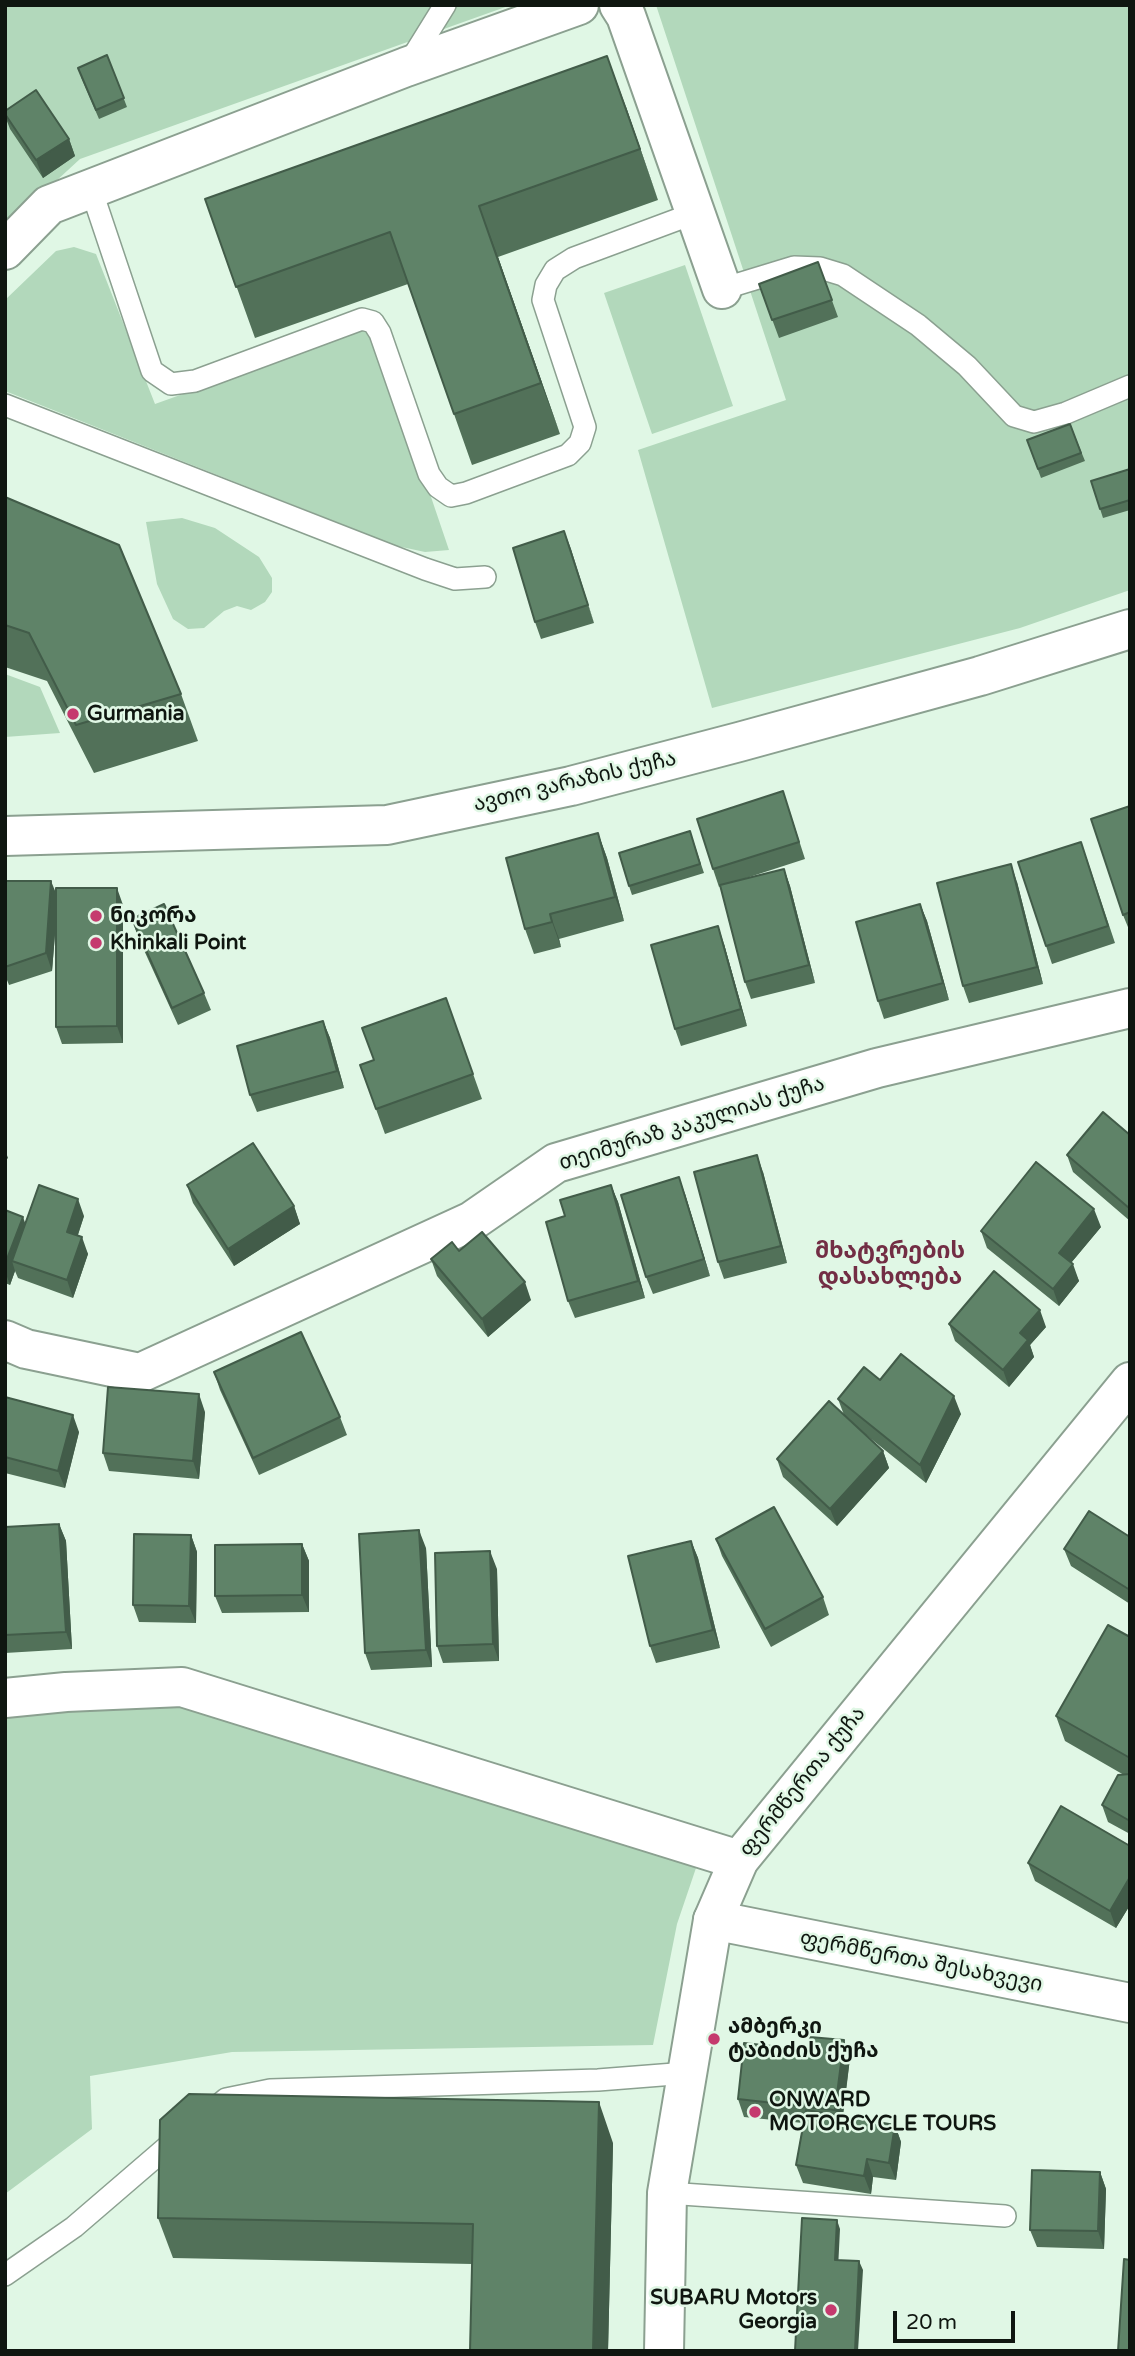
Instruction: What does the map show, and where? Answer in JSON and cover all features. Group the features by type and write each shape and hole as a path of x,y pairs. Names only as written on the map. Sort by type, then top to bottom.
{"street":[{"path":"5,250 49,205 406,68 579,5"},
{"path":"619,5 626,16 722,289"},
{"name":"ავთო ვარაზის ქუჩა","path":"5,836 387,825 571,786 980,676 1130,629"},
{"name":"თეიმურაზ კაკულიას ქუჩა","path":"5,1340 26,1349 140,1373 472,1221 556,1163 877,1068 1130,1008"},
{"name":"ფერმწერთა ქუჩა","path":"664,2351 667,2193 713,1920 739,1860 1130,1382"},
{"path":"5,1698 66,1692 182,1687 739,1860"},
{"name":"ფერმწერთა შესახვევი","path":"713,1920 1130,2003"}],"lane":[{"path":"406,68 445,5"},
{"path":"92,189 152,371 171,384 195,381 362,319 373,322 380,333 429,474 438,487 451,496 466,493 568,455 580,443 585,427 544,300 546,285 555,271 574,258 695,213"},
{"path":"722,289 794,267 820,268 843,275 938,342 967,366 1014,416 1034,422 1066,414 1130,386"},
{"path":"5,405 425,569 455,579 485,577"},
{"path":"5,2275 74,2227 226,2099 270,2090 598,2080 687,2073"},
{"path":"667,2193 1005,2216"}],"green space":[{"path":"5,5 511,5 80,159 5,228"},
{"path":"656,5 1130,5 1130,590 1020,628 712,708 638,450 786,400"},
{"path":"74,247 96,254 155,404 373,326 449,550 425,552 397,546 5,391 5,300 56,251"},
{"path":"685,265 733,406 652,434 604,293"},
{"path":"182,518 215,528 259,557 272,578 272,592 265,602 251,610 237,606 224,611 204,628 188,629 173,619 157,584 146,522"},
{"path":"5,674 40,687 60,733 5,737"},
{"path":"182,1703 696,1868 677,1924 653,2045 232,2052 90,2076 92,2129 5,2194 5,1712"}],"building":[{"path":"107,55 124,98 96,110 78,68"},
{"path":"607,56 640,149 479,206 541,383 454,414 390,232 236,287 205,199"},
{"path":"36,90 69,139 36,160 5,111"},
{"path":"818,262 832,300 772,320 759,284"},
{"path":"1070,424 1081,453 1038,469 1027,440"},
{"path":"1130,469 1130,500 1100,509 1091,481"},
{"path":"5,497 119,545 181,694 76,725 29,633 5,625"},
{"path":"564,531 588,605 535,622 513,548"},
{"path":"783,791 799,842 713,869 697,819"},
{"path":"1130,806 1130,912 1123,915 1091,819"},
{"path":"690,831 700,864 629,886 619,853"},
{"path":"598,833 615,897 550,914 552,922 525,929 506,858"},
{"path":"1081,842 1108,926 1046,946 1018,862"},
{"path":"1011,864 1037,967 963,986 937,883"},
{"path":"784,869 809,965 745,982 720,885"},
{"path":"5,881 51,881 46,953 5,967"},
{"path":"56,888 117,888 117,1026 56,1027"},
{"path":"164,904 204,993 172,1008 132,919"},
{"path":"920,904 943,983 878,1001 856,922"},
{"path":"718,926 741,1009 675,1029 651,945"},
{"path":"446,998 473,1074 376,1109 360,1065 374,1060 362,1028"},
{"path":"323,1021 337,1071 250,1095 237,1046"},
{"path":"1103,1112 1130,1135 1129,1208 1067,1155"},
{"path":"253,1143 294,1206 228,1249 187,1185"},
{"path":"757,1155 781,1246 718,1262 694,1172"},
{"path":"1036,1162 1094,1209 1059,1253 1073,1264 1053,1289 981,1231"},
{"path":"679,1177 704,1259 646,1277 621,1195"},
{"path":"39,1185 78,1199 67,1232 82,1237 67,1280 12,1261"},
{"path":"611,1185 638,1281 568,1301 546,1222 565,1216 560,1200"},
{"path":"5,1210 23,1217 5,1264"},
{"path":"482,1232 525,1282 482,1319 431,1259 452,1242 459,1251"},
{"path":"994,1271 1040,1310 1020,1333 1028,1340 1003,1370 949,1324"},
{"path":"301,1332 340,1417 253,1458 214,1372"},
{"path":"901,1354 954,1396 920,1465 838,1399 864,1367 880,1380"},
{"path":"108,1387 199,1394 193,1461 103,1453"},
{"path":"5,1397 73,1415 58,1471 5,1457"},
{"path":"829,1401 883,1451 830,1509 777,1459"},
{"path":"774,1507 823,1597 765,1629 716,1539"},
{"path":"1089,1511 1130,1537 1130,1590 1064,1549"},
{"path":"59,1524 66,1632 5,1635 5,1527"},
{"path":"419,1530 426,1650 365,1653 359,1534"},
{"path":"134,1534 191,1535 189,1606 133,1605"},
{"path":"691,1541 713,1630 650,1646 628,1556"},
{"path":"302,1544 302,1595 215,1596 215,1545"},
{"path":"490,1551 493,1644 437,1646 435,1553"},
{"path":"1108,1625 1130,1637 1130,1758 1056,1716"},
{"path":"1130,1774 1130,1821 1102,1805 1118,1775"},
{"path":"1061,1806 1130,1846 1130,1877 1110,1911 1028,1863"},
{"path":"810,2037 844,2040 835,2110 738,2099 744,2043 808,2050"},
{"path":"189,2094 599,2102 593,2351 470,2351 473,2224 158,2218 160,2120"},
{"path":"806,2110 895,2125 889,2163 867,2159 864,2176 796,2165"},
{"path":"1032,2170 1100,2172 1098,2231 1030,2230"},
{"name":"SUBARU Motors Georgia","path":"802,2218 837,2220 835,2260 859,2261 855,2351 795,2351"},
{"path":"1124,2259 1130,2260 1130,2351 1118,2351"}],"place":[{"name":"Gurmania","path":"73,714"},
{"name":"ნიკორა","path":"96,916"},
{"name":"Khinkali Point","path":"96,943"},
{"name":"ამბერკი ტაბიძის ქუჩა","path":"714,2039"},
{"name":"ONWARD MOTORCYCLE TOURS","path":"755,2112"},
{"name":"SUBARU Motors Georgia","path":"831,2310"}],"district":[{"name":"მხატვრების დასახლება","path":"890,1265"}]}
